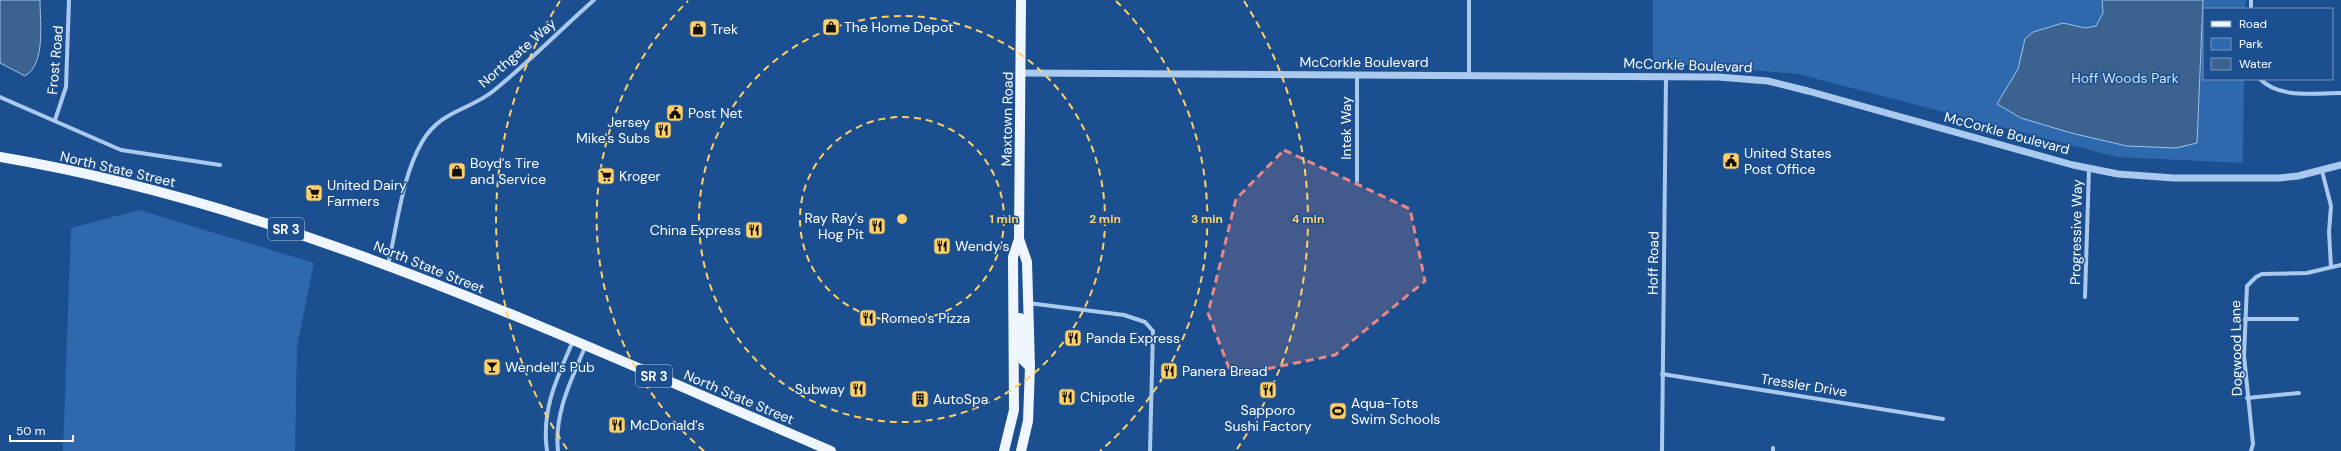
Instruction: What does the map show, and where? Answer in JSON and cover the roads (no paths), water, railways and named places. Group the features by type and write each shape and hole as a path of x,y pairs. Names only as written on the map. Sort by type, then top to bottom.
{"main road":[{"name":"Maxtown Road","path":"1004,451 1014,410 1013,257 1019,238 1021,0"},
{"name":"North State Street","path":"0,157 95,177 201,203 287,229 388,265 573,341 830,451"},
{"name":"Maxtown Road","path":"1019,238 1027,262 1030,367 1028,422 1021,451"},
{"path":"1013,297 1019,306 1023,360 1030,367"}],"street":[{"name":"Frost Road","path":"55,120 66,87 69,0"},
{"name":"Northgate Way","path":"388,265 408,177 416,153 423,140 443,119 490,93 594,0"},
{"path":"1469,0 1469,75"},
{"name":"McCorkle Boulevard","path":"1021,73 1718,77 1768,82 2089,168 2134,176 2181,178 2279,178 2322,171 2341,165"},
{"name":"Intek Way","path":"1357,75 1357,181"},
{"name":"Hoff Road","path":"1662,451 1666,76"},
{"path":"2261,80 2271,88 2285,92 2341,93"},
{"path":"0,97 121,150 220,164"},
{"name":"Progressive Way","path":"2085,297 2089,168"},
{"path":"2322,171 2331,206 2329,232 2331,267"},
{"name":"Dogwood Lane","path":"2251,451 2253,444 2247,398 2244,356 2247,286 2256,277 2262,274 2306,273 2341,265"},
{"path":"1028,303 1124,315 1145,322 1153,331 1150,451"},
{"path":"2245,320 2297,319"},
{"path":"547,451 545,435 546,413 551,392 573,341"},
{"path":"558,451 557,424 563,401 585,347"},
{"name":"Tressler Drive","path":"1662,374 1943,419"},
{"path":"2247,398 2300,393"}],"water":[{"path":"0,0 40,0 41,31 39,52 32,70 25,76 0,63"},
{"path":"2102,0 2203,0 2197,143 2176,148 2127,146 2071,133 2021,118 1997,104 2018,69 2025,39 2033,32 2063,23 2085,28 2096,26 2103,13"}],"place":[{"name":"The Home Depot","path":"831,27"},
{"name":"Trek","path":"698,29"},
{"name":"Post Net","path":"675,113"},
{"name":"Jersey Mike's Subs","path":"663,130"},
{"name":"United States Post Office","path":"1731,161"},
{"name":"Boyd's Tire and Service","path":"457,171"},
{"name":"Kroger","path":"606,176"},
{"name":"United Dairy Farmers","path":"314,193"},
{"name":"Ray Ray's Hog Pit","path":"877,226"},
{"name":"China Express","path":"754,230"},
{"name":"Wendy's","path":"942,246"},
{"name":"Romeo's Pizza","path":"868,318"},
{"name":"Panda Express","path":"1073,338"},
{"name":"Wendell's Pub","path":"492,367"},
{"name":"Panera Bread","path":"1169,371"},
{"name":"Subway","path":"858,389"},
{"name":"Sapporo Sushi Factory","path":"1268,390"},
{"name":"Chipotle","path":"1067,397"},
{"name":"AutoSpa","path":"920,399"},
{"name":"Aqua-Tots Swim Schools","path":"1338,411"},
{"name":"McDonald's","path":"617,425"}],"park label":[{"name":"Hoff Woods Park","path":"2125,78"}]}
